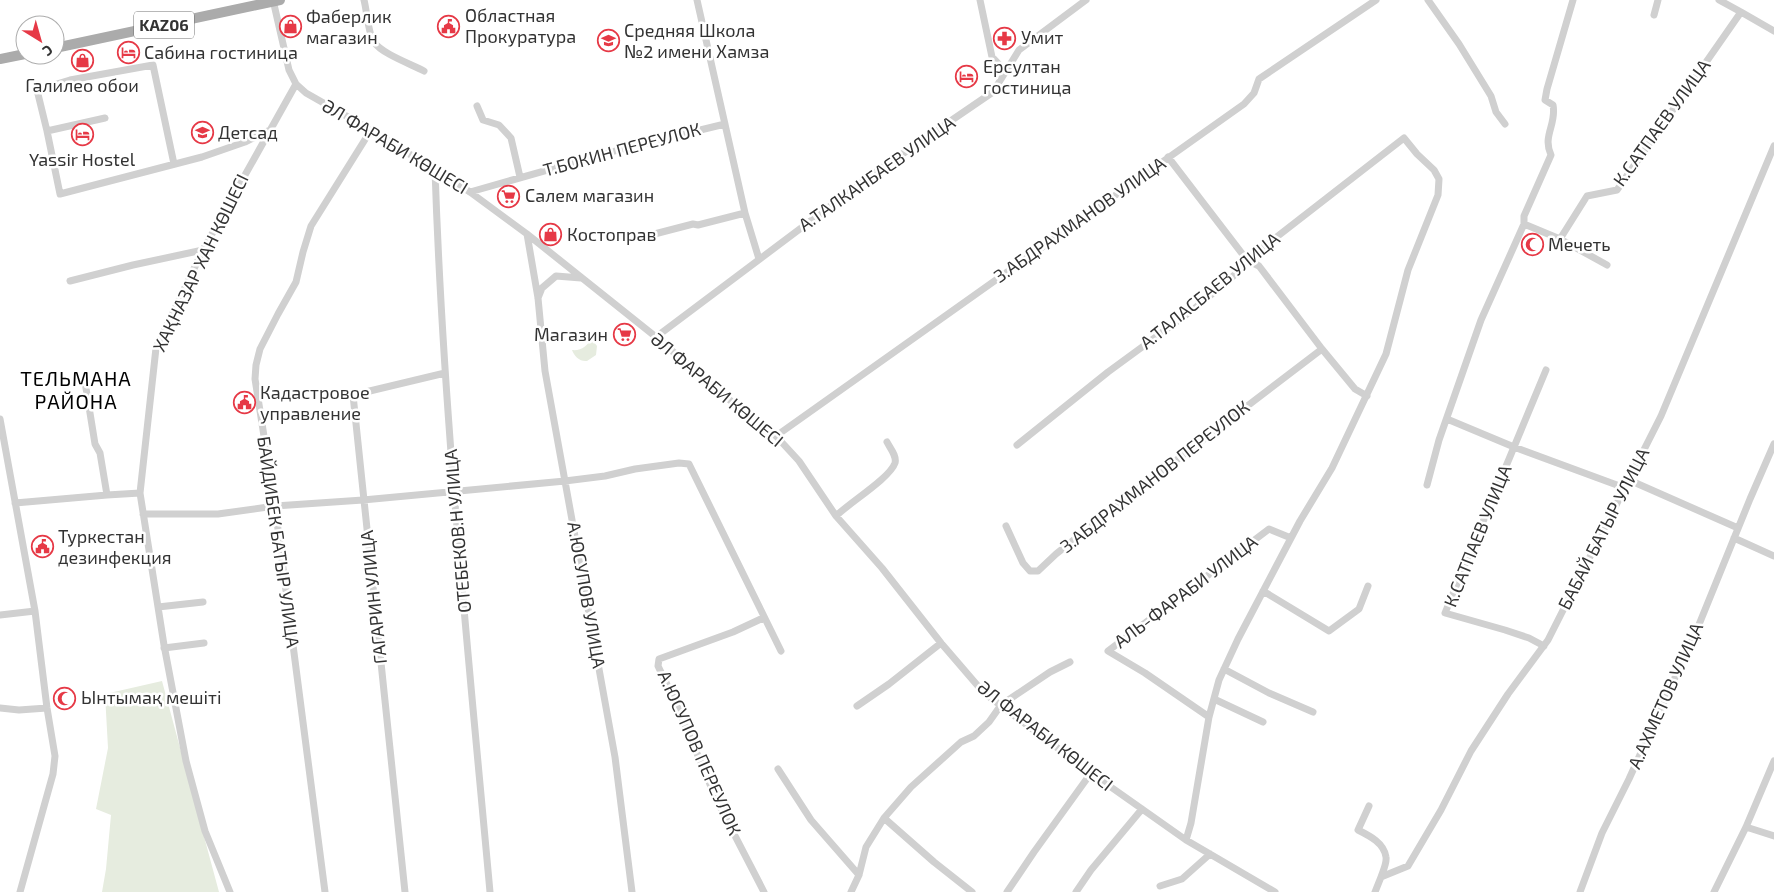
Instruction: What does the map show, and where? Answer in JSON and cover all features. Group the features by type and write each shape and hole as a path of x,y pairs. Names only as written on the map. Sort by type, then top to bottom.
{"main road":[{"name":"KАZ06","path":"65,46 276,0"},
{"path":"0,59 15,56"}],"street":[{"path":"276,0 289,70 296,84"},
{"path":"364,0 374,42 390,54 424,71"},
{"path":"697,0 745,213 758,259"},
{"path":"980,0 992,57 1005,72"},
{"name":"А.ТАЛКАНБАЕВ УЛИЦА","path":"656,337 873,174 993,92 1019,50 1086,0"},
{"name":"З.АБДРАХМАНОВ УЛИЦА","path":"776,436 1244,104 1254,93 1259,79 1376,0"},
{"path":"1428,0 1459,44 1491,96 1496,112 1505,124"},
{"path":"1427,485 1446,419 1481,320 1524,224 1524,216 1551,154 1547,145 1555,113 1553,105 1545,100 1546,90 1573,0"},
{"path":"1654,15 1658,0"},
{"path":"1718,0 1774,31"},
{"name":"К.САТПАЕВ УЛИЦА","path":"1560,239 1587,196 1617,190 1741,12"},
{"path":"174,164 153,65 70,80 37,90 60,194 138,174 174,164 230,148 268,131"},
{"name":"ӘЛ ФАРАБИ КӨШЕСІ","path":"296,84 306,93 371,130 470,192 527,234 776,436 799,461 836,516 882,568 940,643 984,692 1091,773 1186,840 1275,892"},
{"name":"ХАҚНАЗАР ХАН КӨШЕСІ","path":"230,892 206,831 186,761 164,648 140,493 156,348 203,250 296,84"},
{"path":"470,192 520,177 511,138 499,125 484,120 477,106"},
{"path":"47,131 105,118"},
{"name":"Т.БОКИН ПЕРЕУЛОК","path":"520,177 725,124"},
{"name":"БАЙДИБЕК БАТЫР УЛИЦА","path":"325,892 274,506 255,378 260,349 296,282 311,226 371,130"},
{"name":"А.ТАЛАСБАЕВ УЛИЦА","path":"1017,445 1108,372 1194,309 1238,272 1247,260 1404,138 1440,179 1438,195 1408,270 1386,354 1367,396"},
{"name":"БАБАЙ БАТЫР УЛИЦА","path":"1381,877 1408,866 1441,810 1471,751 1508,694 1544,646 1661,416 1774,146"},
{"path":"1168,157 1247,260 1259,266 1355,389 1367,396"},
{"name":"ОТЕБЕКОВ.Н УЛИЦА","path":"435,170 438,268 454,490 490,892"},
{"path":"639,238 745,213"},
{"path":"1524,224 1560,239 1607,264"},
{"name":"А.ЮСУПОВ УЛИЦА","path":"527,234 538,298 545,371 615,757 632,892"},
{"path":"70,281 203,250"},
{"path":"538,298 542,288 556,276 582,279"},
{"name":"З.АБДРАХМАНОВ ПЕРЕУЛОК","path":"1006,526 1023,562 1030,571 1038,571 1056,554 1119,504 1322,349"},
{"name":"К.САТПАЕВ УЛИЦА","path":"1544,646 1529,638 1505,630 1445,613 1546,370"},
{"name":"ГАГАРИН УЛИЦА","path":"405,892 353,395 446,373"},
{"path":"85,382 95,444 100,453 107,495"},
{"name":"АЛЬ-ФАРАБИ УЛИЦА","path":"1186,840 1191,823 1209,717 1219,680 1291,538 1332,468 1367,396"},
{"path":"0,419 35,611 55,756 54,774 20,892"},
{"name":"К.САТПАЕВ УЛИЦА","path":"1446,419 1514,447"},
{"path":"836,516 886,475 895,465 895,457 887,442"},
{"name":"А.АХМЕТОВ УЛИЦА","path":"1580,892 1602,833 1629,780 1698,627 1774,444"},
{"path":"1514,447 1625,488"},
{"path":"143,514 218,514 274,506 364,500 565,481 605,476 680,462 689,464 763,618 781,651"},
{"path":"1629,480 1738,528"},
{"path":"15,503 140,493"},
{"name":"АЛЬ-ФАРАБИ УЛИЦА","path":"1209,717 1145,672 1108,651 1269,529 1291,538"},
{"path":"1734,538 1774,556"},
{"path":"1263,591 1330,631 1359,609 1368,586"},
{"path":"158,607 203,602"},
{"path":"0,615 35,611"},
{"name":"А.ЮСУПОВ ПЕРЕУЛОК","path":"763,618 718,638 660,659 658,666 675,701 717,801 764,892"},
{"path":"164,648 204,643"},
{"path":"858,706 940,643"},
{"path":"851,892 859,875 866,846 884,818 911,787 961,742 974,736 989,722 1001,705 1050,672 1070,662"},
{"path":"1224,669 1269,693 1312,712"},
{"path":"1214,699 1263,722"},
{"path":"0,708 18,710 47,708"},
{"path":"1714,892 1746,827 1774,761"},
{"path":"778,769 811,820 859,875"},
{"path":"1007,892 1091,773"},
{"path":"1369,806 1358,830 1373,837 1382,846 1387,858 1375,892"},
{"path":"1076,892 1091,870 1142,809"},
{"path":"884,818 972,892"},
{"path":"1746,827 1774,836"},
{"path":"1160,886 1182,878 1210,854"}],"shaded area":[{"path":"591,338 597,346 596,355 587,361 580,360 572,350 584,347"},
{"path":"162,681 219,892 102,892 111,815 96,809 108,748 105,694"}],"place":[{"name":"Областная Прокуратура","path":"449,26"},
{"name":"Фаберлик магазин","path":"290,27"},
{"name":"Умит","path":"1005,38"},
{"name":"Средняя Школа №2 имени Хамза","path":"608,41"},
{"name":"Сабина гостиница","path":"128,53"},
{"name":"Галилео обои","path":"82,61"},
{"name":"Ерсултан гостиница","path":"967,77"},
{"name":"Детсад","path":"202,133"},
{"name":"Yassir Hostel","path":"82,135"},
{"name":"Салем магазин","path":"509,196"},
{"name":"Костоправ","path":"551,235"},
{"name":"Мечеть","path":"1532,245"},
{"name":"Магазин","path":"624,335"},
{"name":"Кадастровое управление","path":"244,403"},
{"name":"Туркестан дезинфекция","path":"42,547"},
{"name":"Ынтымақ мешіті","path":"65,698"}],"district":[{"name":"ТЕЛЬМАНА РАЙОНА","path":"76,390"}]}
